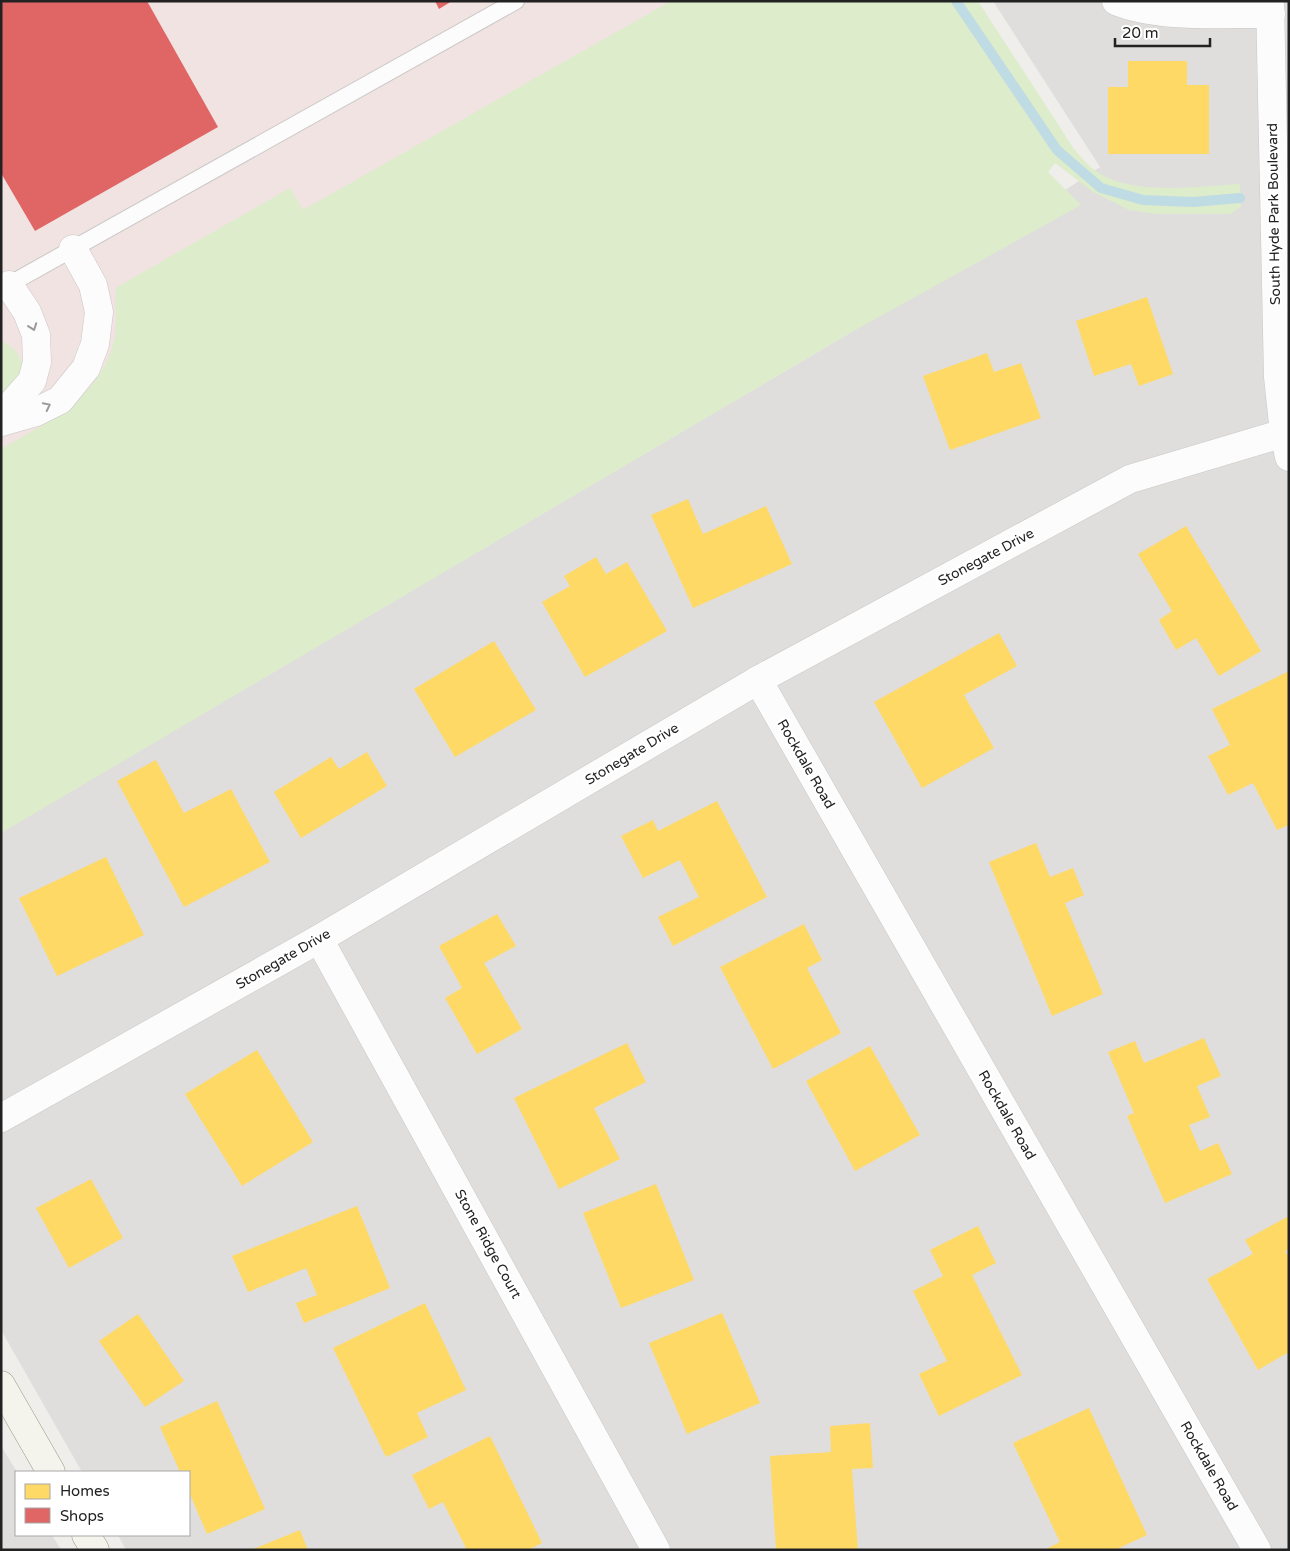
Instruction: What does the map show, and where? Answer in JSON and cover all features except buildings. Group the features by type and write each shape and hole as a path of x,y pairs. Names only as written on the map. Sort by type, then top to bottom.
{"main road":[{"path":"1,1385 50,1471"},
{"path":"87,1536 95,1550"}],"street":[{"path":"1116,1 1129,6 1160,12 1270,8"},
{"name":"South Hyde Park Boulevard","path":"1270,8 1278,378 1286,445"},
{"path":"1,422 36,412 60,400 86,368 95,344 99,312 92,285 73,249"},
{"path":"1,416 32,381 37,362 36,335 27,312 5,287"},
{"name":"Stonegate Drive","path":"1,1118 319,939 758,680 1130,479 1286,445"},
{"name":"Rockdale Road","path":"758,680 1257,1550"},
{"name":"Stone Ridge Court","path":"319,939 656,1550"}],"lane":[{"path":"5,287 516,1"}],"shaded area":[{"path":"1,1 782,1 1,455"},
{"path":"993,1 1289,1 1289,1550 126,1550 119,1536 190,1536 190,1471 81,1471 1,1330 1,832 850,333 1100,167"},
{"path":"1,1446 16,1471 15,1536 53,1536 61,1550 1,1550"}],"green space":[{"path":"671,1 978,1 1074,149 1092,168 1114,180 1130,185 1148,187 1167,188 1240,184 1241,207 1230,214 1156,214 1129,210 1093,192 1055,163 1048,172 1081,205 850,333 1,833 1,449 72,405 99,375 109,357 115,336 115,299 117,287 290,188 303,210"},
{"path":"1,341 11,347 18,355 21,360 22,371 17,383 1,398"}],"waterway":[{"path":"956,1 1057,150 1101,188 1143,200 1193,202 1240,198"}]}
